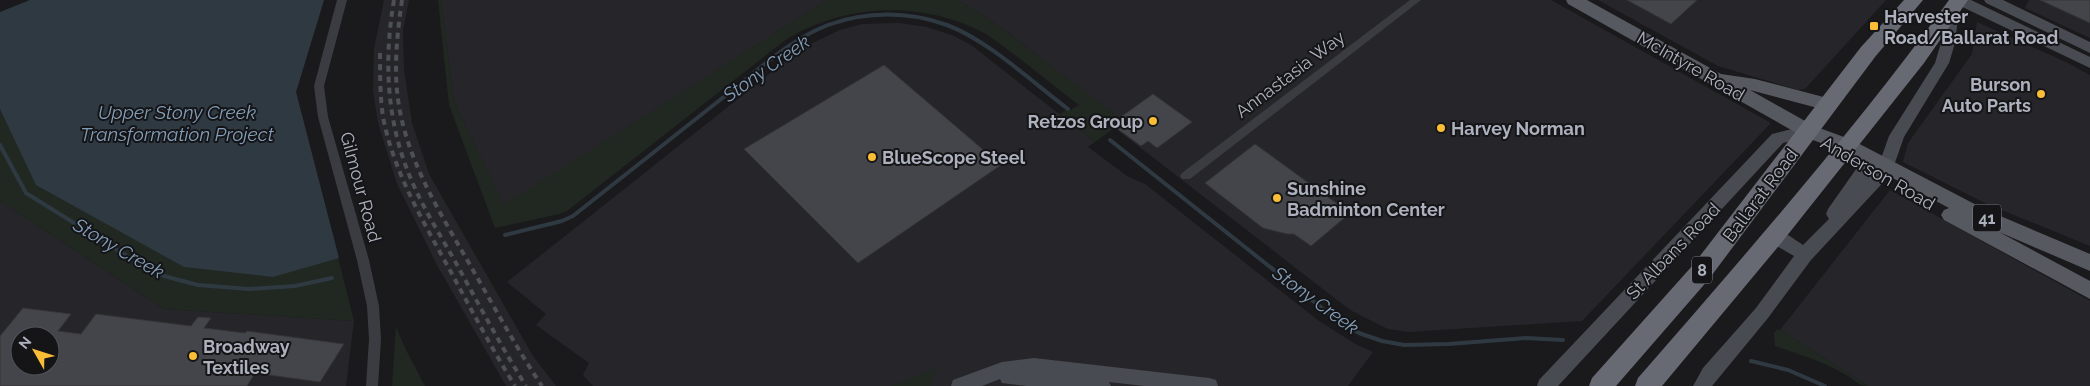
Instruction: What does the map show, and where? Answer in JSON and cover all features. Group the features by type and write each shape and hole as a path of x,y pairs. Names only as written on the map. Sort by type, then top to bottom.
{"highway":[{"name":"Ballarat Road","path":"1601,386 1701,272 1868,52 1914,0"},
{"name":"Ballarat Road","path":"1647,386 1774,236 1917,58 1957,2"}],"main road":[{"name":"McIntyre Road","path":"1574,0 1808,131"},
{"path":"1701,385 1762,314 1876,167 1924,96 1942,63 1957,2 2090,63"},
{"path":"1999,2 2090,48"},
{"path":"1712,78 1754,85 1829,104"},
{"name":"Anderson Road","path":"1808,131 1876,167 2090,291"},
{"name":"St Albans Road","path":"1546,386 1778,138 1808,131"},
{"name":"Anderson Road","path":"1876,167 1979,215 2090,263"},
{"path":"1774,236 1806,255"},
{"path":"1058,374 1102,386"},
{"path":"968,383 1058,374 1209,386"}],"street":[{"name":"Gilmour Road","path":"342,0 319,86 323,117 372,299 375,339 372,386"},
{"name":"Annastasia Way","path":"1186,176 1416,0"},
{"path":"1566,0 1591,9"}],"shaded area":[{"name":"Upper Stony Creek Transformation Project","path":"30,0 324,0 296,92 354,321 164,309 0,201 0,12"},
{"path":"384,0 409,0 403,30 404,70 412,123 429,174 533,356 556,386 506,386 437,265 397,184 378,123 373,91 374,49"},
{"path":"438,0 441,0 454,101 504,205 827,0 958,0 1002,28 1120,118 1111,125 1114,128 1095,142 1059,115 1067,109 1069,111 1079,105 984,33 960,22 935,15 883,10 857,13 807,28 784,41 567,211 495,228 449,105"},
{"path":"441,0 827,0 504,206 454,101"},
{"path":"958,0 1551,0 1771,123 1582,321 1409,332 1388,329 1350,310 1111,125 1119,118 1002,28"},
{"path":"1598,0 1886,0 1805,89 1798,90 1718,66"},
{"path":"2029,0 2090,0 2090,38 2025,8"},
{"path":"1977,22 2068,63 2090,75 2090,246 1987,204 1903,162 1908,143 1972,54"},
{"path":"899,23 927,27 954,36 971,45 1095,142 1088,147 1127,176 1145,184 1319,321 1357,345 1373,352 1348,386 593,386 583,375 589,363 536,325 546,314 507,282 802,48 840,30 862,24"},
{"path":"1890,190 2090,301 2090,386 1868,386 1780,330"},
{"path":"0,201 164,309 354,321 346,386 0,386"},
{"path":"396,327 406,350 425,386 392,386"},
{"path":"1778,329 1868,386 1861,385 1824,364 1775,346 1774,333"},
{"path":"936,368 934,379 930,386 891,386"}],"water":[{"name":"Upper Stony Creek Transformation Project","path":"30,0 324,0 296,92 339,258 273,277 184,267 36,185 0,109 0,12"}],"building":[{"path":"1627,0 1697,0 1671,24"},
{"path":"2040,0 2090,0 2090,23 2066,12"},
{"name":"BlueScope Steel","path":"884,65 1001,165 858,263 744,149"},
{"name":"Retzos Group","path":"1153,94 1192,122 1157,148 1148,141 1141,146 1111,124"},
{"name":"Sunshine Badminton Center","path":"1255,144 1350,213 1311,246 1294,234 1263,228 1205,183"},
{"name":"Broadway Textiles","path":"23,308 71,314 60,328 60,326 10,326 10,376 60,376 60,331 81,334 96,314 191,326 198,317 211,318 204,328 245,333 247,331 344,344 320,382 255,373 247,386 0,386 0,336"}],"waterway":[{"name":"Stony Creek","path":"505,235 562,221 573,216 787,47 814,31 842,20 872,15 903,15 933,20 947,25 963,32 994,51 1068,109"},
{"name":"Stony Creek","path":"1110,140 1337,320 1359,333 1382,341 1404,345 1449,344 1526,338 1563,340"},
{"name":"Stony Creek","path":"0,145 26,193 135,261 164,276 198,285 249,289 295,286 332,278"},
{"name":"Stony Creek","path":"1751,361 1788,370 1825,386"}],"railway":[{"path":"394,0 388,71 393,118 405,164 429,216 526,386"},
{"path":"402,0 397,40 396,80 399,106 411,150 419,171 440,212 542,386"},
{"path":"380,53 383,117 396,162 425,225 515,386"}],"place":[{"name":"Harvester Road/Ballarat Road","path":"1874,26"},
{"name":"Burson Auto Parts","path":"2041,94"},
{"name":"Retzos Group","path":"1153,121"},
{"name":"Harvey Norman","path":"1441,128"},
{"name":"BlueScope Steel","path":"872,157"},
{"name":"Sunshine Badminton Center","path":"1277,198"},
{"name":"Broadway Textiles","path":"193,356"}]}
